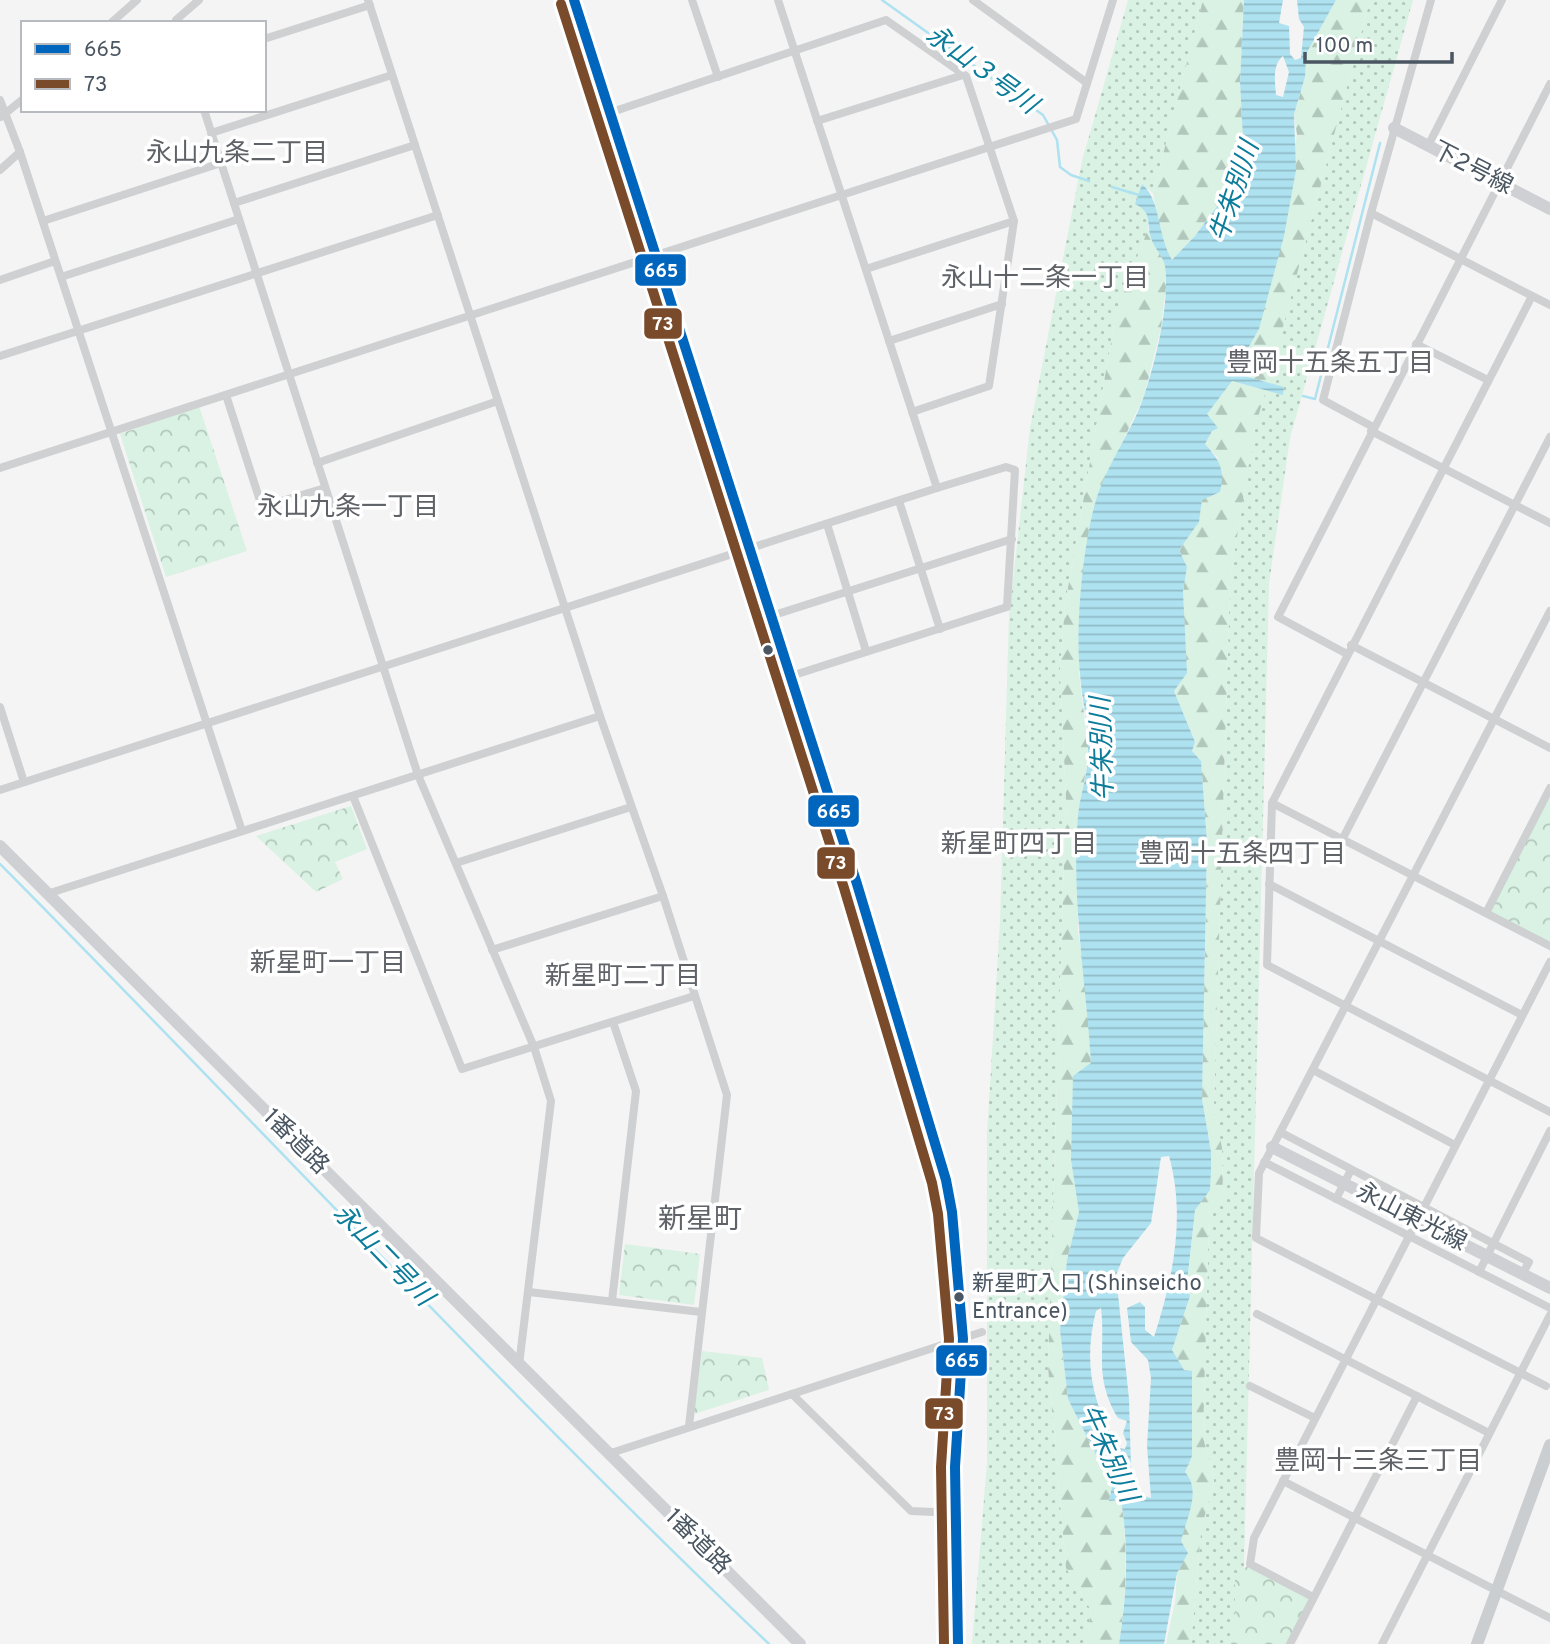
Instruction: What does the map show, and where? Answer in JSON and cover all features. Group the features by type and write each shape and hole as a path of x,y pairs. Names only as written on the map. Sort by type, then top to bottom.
{"main road":[{"path":"574,0 791,676 939,1151 952,1212 963,1339 956,1513 958,1644"},
{"path":"1477,1644 1550,1445"}],"street":[{"path":"113,21 137,0"},
{"path":"176,21 199,0"},
{"path":"692,0 718,77"},
{"path":"778,0 937,488"},
{"path":"972,0 1087,83"},
{"path":"0,468 1076,119 1113,0"},
{"path":"1432,0 1371,213 1324,400 1372,429 1550,523"},
{"path":"1428,146 1502,0"},
{"path":"266,38 369,3 600,716 663,896 727,1095 689,1426"},
{"path":"610,113 886,20 966,76 1014,221 989,386 912,412"},
{"path":"211,132 392,75"},
{"path":"817,121 963,75"},
{"path":"1550,84 1278,617 1423,683 1550,748"},
{"path":"21,100 1,109 20,152 242,831"},
{"path":"205,112 418,775 534,1047 551,1101 519,1366"},
{"name":"下2号線","path":"1394,128 1550,209"},
{"path":"234,203 415,145"},
{"path":"0,170 20,152"},
{"path":"43,221 221,163"},
{"path":"1371,213 1550,305"},
{"path":"0,356 438,215"},
{"path":"61,277 239,219"},
{"path":"866,268 1014,221"},
{"path":"0,280 55,261"},
{"path":"1532,296 1272,803 1267,965 1550,1112"},
{"path":"889,341 1002,304"},
{"path":"1416,344 1488,380"},
{"path":"226,395 262,507 325,488"},
{"path":"317,463 498,401"},
{"path":"1342,840 1550,437"},
{"path":"0,790 937,488 1006,467 1012,468 1017,478 1007,607 791,676"},
{"path":"899,501 940,629"},
{"path":"827,524 866,651"},
{"path":"771,616 920,566 1012,540"},
{"path":"1546,1386 1256,1238 1259,1173 1264,1162 1550,611"},
{"path":"0,708 24,782"},
{"path":"47,894 600,716"},
{"path":"1486,913 1550,788"},
{"path":"353,796 462,1069 694,996"},
{"path":"1272,803 1550,946"},
{"path":"456,863 631,807"},
{"name":"1番道路","path":"0,846 800,1644"},
{"path":"1269,884 1522,1015"},
{"path":"492,950 663,896"},
{"path":"1314,1597 1250,1564 1254,1538 1550,961"},
{"path":"612,1301 636,1091 613,1022"},
{"path":"1313,1070 1455,1145"},
{"path":"1479,1272 1550,1131"},
{"path":"1280,1132 1529,1262 1522,1275"},
{"name":"永山東光線","path":"1272,1147 1550,1288"},
{"path":"1264,1162 1550,1308"},
{"path":"1336,1199 1351,1170"},
{"path":"529,1292 701,1312"},
{"path":"1257,1314 1489,1433"},
{"path":"1382,1644 1550,1315"},
{"path":"608,1454 982,1332"},
{"path":"1250,1386 1315,1418"},
{"path":"792,1394 911,1511 956,1513"},
{"path":"1290,1644 1418,1396"},
{"path":"1283,1481 1550,1618"}],"green space":[{"path":"1128,0 1203,0 1153,193 1142,184 1136,204 1148,214 1148,229 1116,313 1065,605 1060,668 1066,800 1048,1367 1066,1568 1091,1610 1086,1644 972,1644 987,1463 987,1135 1000,922 1009,616 1030,428 1082,161"},
{"path":"1203,0 1244,0 1240,82 1244,158 1238,178 1195,236 1172,261 1160,237 1153,193"},
{"path":"1336,0 1370,0 1268,383 1234,373 1259,329 1297,135 1294,114 1305,77 1305,54"},
{"path":"1370,0 1413,0 1290,438 1269,584 1242,1644 1191,1644 1201,1530 1214,1481 1203,1437 1209,1217 1223,1199 1222,1148 1214,1105 1230,581 1254,430 1266,390 1282,394 1284,387 1268,383"},
{"path":"1148,229 1165,262 1166,287 1161,328 1144,396 1099,492 1087,547 1080,625 1079,673 1089,754 1078,815 1078,931 1086,982 1091,1063 1071,1160 1079,1212 1067,1260 1060,1330 1068,1399 1112,1487 1109,1501 1121,1499 1126,1553 1124,1608 1119,1644 1086,1644 1091,1610 1066,1568 1048,1367 1066,800 1060,668 1065,605 1116,313"},
{"path":"1232,381 1266,390 1254,431 1230,581 1214,1105 1222,1148 1223,1199 1209,1217 1203,1437 1214,1481 1201,1530 1191,1644 1166,1644 1175,1602 1177,1573 1188,1553 1181,1541 1192,1371 1184,1371 1172,1350 1190,1296 1187,1282 1195,1210 1201,1201 1211,1152 1202,1099 1207,842 1201,761 1192,751 1195,742 1174,691 1186,673 1183,591 1187,567 1179,550 1199,522 1202,500 1218,458 1205,444 1212,431 1206,414"},
{"path":"199,406 247,551 166,577 120,434"},
{"path":"1550,788 1550,946 1486,913"},
{"path":"351,806 367,849 335,862 343,879 316,892 256,836"},
{"path":"625,1244 700,1254 694,1305 619,1295"},
{"path":"702,1351 762,1358 769,1390 694,1414"},
{"path":"1250,1564 1313,1597 1290,1644 1231,1644 1235,1614 1235,1575"}],"water":[{"name":"牛朱別川","path":"1244,0 1283,0 1279,23 1289,26 1290,54 1295,60 1301,58 1304,27 1299,19 1297,0 1336,0 1306,54 1305,77 1294,114 1296,170 1284,236 1259,329 1234,373 1284,387 1283,395 1232,381 1207,414 1218,428 1212,431 1205,444 1220,466 1220,492 1202,500 1199,522 1179,550 1187,567 1183,591 1187,673 1174,691 1195,742 1192,751 1201,761 1207,842 1202,1099 1211,1152 1210,1190 1195,1210 1187,1282 1190,1296 1172,1350 1184,1370 1192,1371 1192,1456 1185,1472 1190,1480 1193,1496 1181,1541 1188,1553 1177,1573 1164,1644 1119,1644 1126,1572 1121,1500 1109,1501 1112,1487 1068,1399 1060,1330 1067,1260 1079,1212 1071,1160 1073,1076 1091,1063 1076,878 1078,816 1088,753 1079,654 1080,607 1093,510 1104,479 1144,396 1164,314 1165,266 1151,238 1147,214 1135,204 1142,184 1153,199 1172,260 1195,236 1238,178 1244,158 1240,82","holes":["1283,56 1289,72 1283,97 1276,95 1275,79 1277,64","1169,1156 1174,1179 1177,1225 1172,1270 1154,1337 1145,1330 1145,1307 1140,1302 1127,1308 1131,1342 1148,1360 1151,1378 1147,1446 1151,1498 1138,1494 1131,1468 1129,1399 1116,1275 1123,1258 1151,1223 1161,1157","1101,1308 1102,1364 1106,1390 1118,1418 1127,1421 1123,1433 1127,1443 1125,1449 1118,1448 1109,1432 1092,1382 1090,1348 1096,1311"]}],"waterway":[{"name":"永山３号川","path":"882,0 1043,115 1057,140 1060,167 1071,175 1089,181"},
{"path":"1303,396 1315,399 1380,143"},
{"name":"永山３号川","path":"1112,187 1139,195"},
{"name":"永山二号川","path":"0,864 477,1355 769,1644"}],"transit line":[{"name":"665","path":"574,0 857,884 946,1180 952,1212 963,1339 955,1467 958,1644"},
{"name":"73","path":"561,4 844,888 932,1183 938,1214 949,1339 941,1467 944,1644"}],"place":[{"name":"新星町入口 (Shinseicho Entrance)","path":"959,1297"}],"district":[{"name":"永山九条二丁目","path":"237,154"},
{"name":"永山十二条一丁目","path":"1045,279"},
{"name":"豊岡十五条五丁目","path":"1330,364"},
{"name":"永山九条一丁目","path":"348,508"},
{"name":"新星町四丁目","path":"1019,845"},
{"name":"豊岡十五条四丁目","path":"1242,855"},
{"name":"新星町一丁目","path":"328,964"},
{"name":"新星町二丁目","path":"623,977"},
{"name":"新星町","path":"700,1221"},
{"name":"豊岡十三条三丁目","path":"1378,1462"}]}
